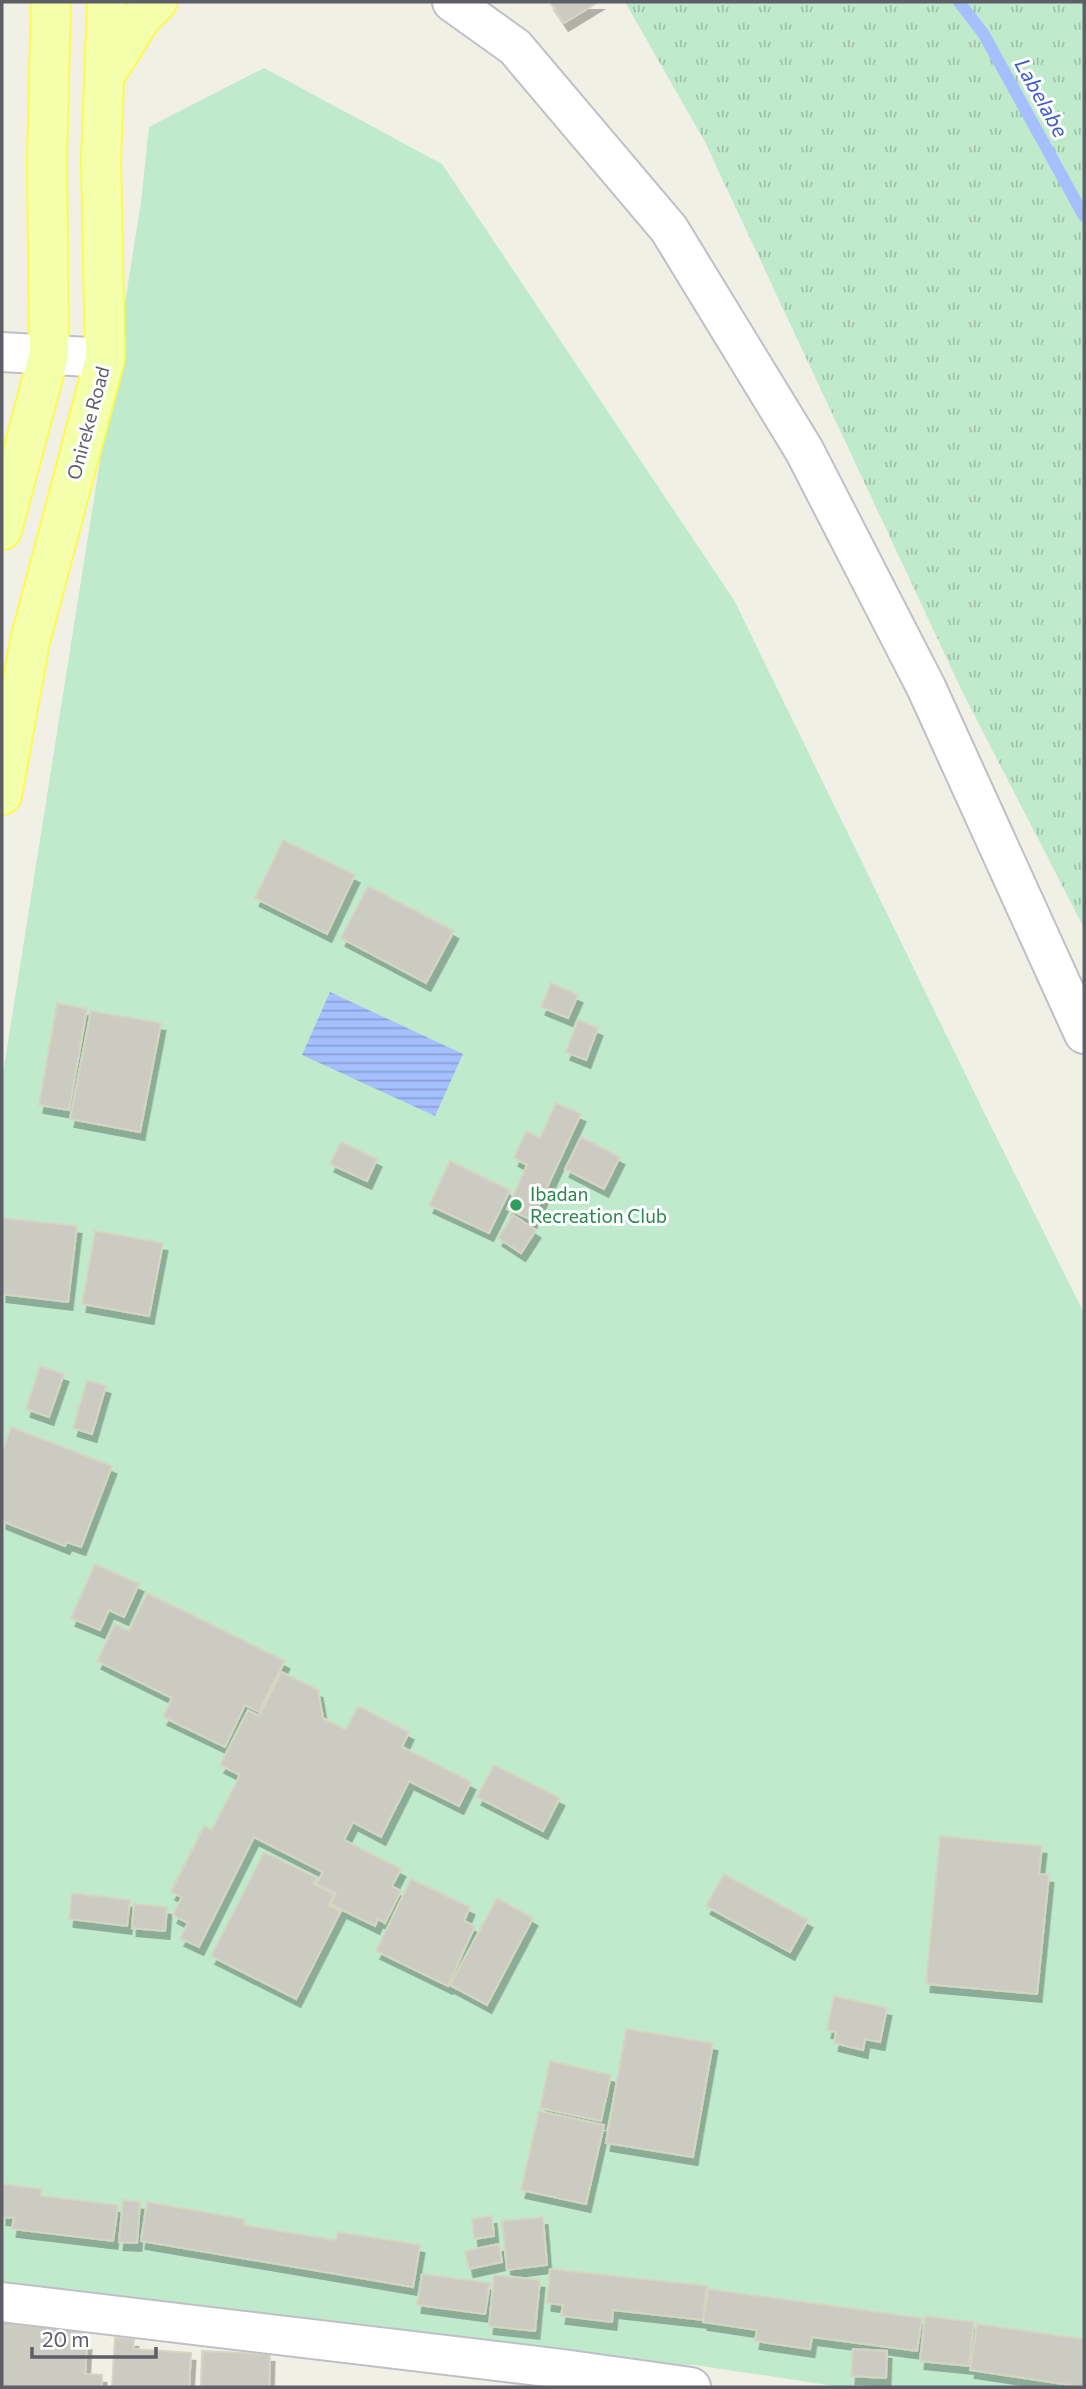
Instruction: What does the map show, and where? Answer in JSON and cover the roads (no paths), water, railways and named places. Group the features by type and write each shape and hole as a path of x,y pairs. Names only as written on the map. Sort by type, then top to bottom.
{"main road":[{"path":"2,530 49,354 47,160 51,2"},
{"name":"Onireke Road","path":"2,795 30,641 105,358 101,160 107,2"},
{"path":"105,76 141,18 157,2"}],"street":[{"path":"452,2 515,47 660,219 804,450 920,676 1084,1034"},
{"path":"2,352 105,358"},
{"path":"2,2302 563,2369 691,2387"}],"water":[{"path":"330,992 463,1054 435,1116 302,1055"}],"waterway":[{"name":"Labelabe","path":"959,2 983,33 1084,216"}],"place":[{"name":"Ibadan Recreation Club","path":"516,1205"}]}
